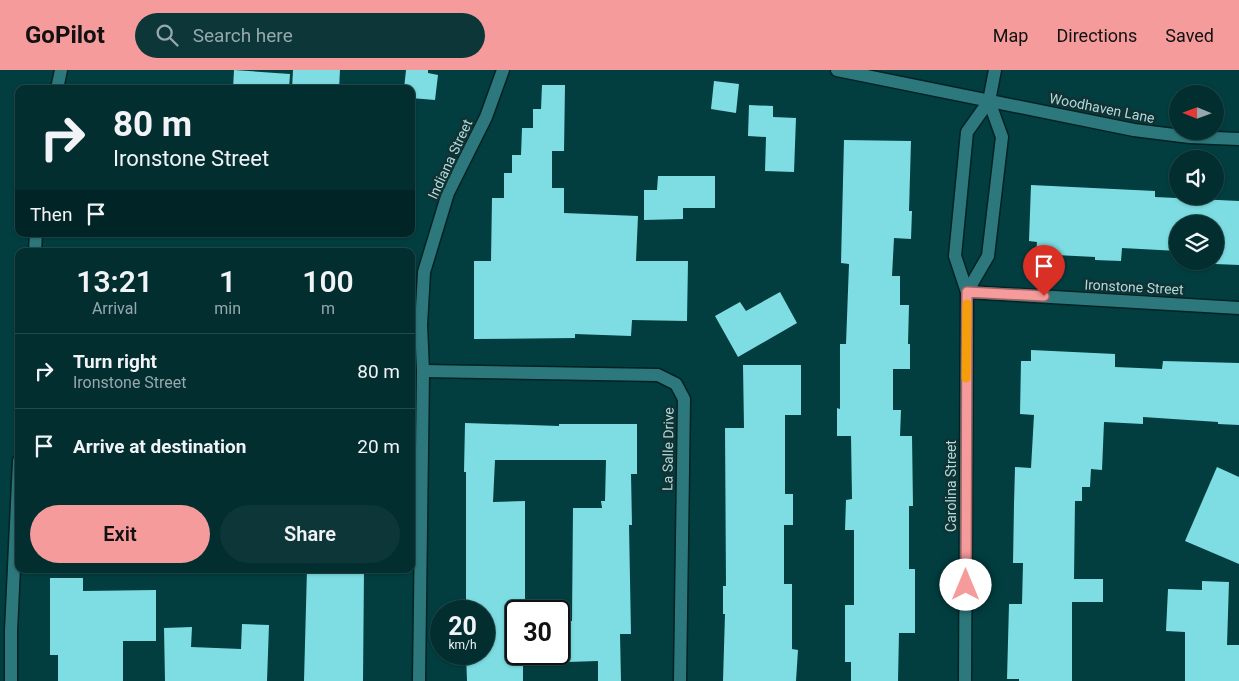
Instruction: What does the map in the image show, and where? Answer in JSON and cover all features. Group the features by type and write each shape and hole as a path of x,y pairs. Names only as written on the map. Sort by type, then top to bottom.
{"street":[{"path":"58,85 61,70"},
{"name":"Indiana Street","path":"419,681 423,371 421,326 424,272 448,193 486,117 503,70"},
{"name":"Woodhaven Lane","path":"837,70 1134,130 1190,137 1239,139"},
{"name":"Carolina Street","path":"965,681 967,292 955,256 968,132 990,101 995,70"},
{"name":"Carolina Street","path":"967,292 988,256 1002,138 990,101"},
{"name":"Ironstone Street","path":"967,292 1239,308"},
{"name":"La Salle Drive","path":"423,371 658,376 676,384 684,399 680,681"},
{"path":"11,681 15,573"}],"building":[{"path":"234,70 290,74 289,85 233,85"},
{"path":"293,70 340,70 339,85 292,85"},
{"path":"406,70 428,70 428,73 438,75 435,100 415,98 415,85 404,85"},
{"path":"714,81 739,84 736,113 711,109"},
{"path":"542,85 565,85 564,151 552,151 552,188 564,188 564,213 638,216 636,261 688,261 687,321 632,320 631,336 575,334 575,338 474,339 474,261 491,261 492,198 504,198 504,173 512,173 512,155 521,155 522,128 533,128 533,109 541,109"},
{"path":"749,105 773,106 773,117 796,118 794,172 765,171 766,137 748,136"},
{"path":"844,140 911,141 909,211 912,211 911,239 894,238 892,276 900,276 900,305 909,305 908,344 910,344 910,369 893,369 893,410 901,410 900,436 912,436 913,506 909,506 909,569 915,569 915,633 899,633 898,681 851,681 851,662 845,662 845,605 854,605 854,530 845,530 846,500 852,499 851,436 837,436 837,408 840,409 840,344 846,344 849,264 841,263"},
{"path":"658,176 715,176 715,208 683,208 683,219 644,220 644,190 657,190"},
{"path":"1031,185 1155,191 1155,197 1169,198 1169,205 1224,205 1224,200 1239,201 1239,265 1224,264 1224,215 1169,215 1169,251 1122,248 1121,261 1095,260 1095,257 1036,254 1037,242 1029,241"},
{"path":"780,292 797,323 738,357 715,316 740,302 746,311"},
{"path":"1031,350 1115,354 1115,367 1162,369 1163,361 1239,363 1239,425 1143,417 1143,424 1104,422 1102,470 1091,469 1090,487 1082,487 1082,501 1075,501 1074,579 1103,579 1103,602 1072,602 1072,681 1019,681 1019,679 1007,679 1009,604 1022,604 1023,563 1013,563 1015,467 1031,468 1034,415 1020,414 1021,361 1031,361"},
{"path":"743,365 801,365 801,415 785,415 785,494 793,494 793,525 784,525 784,584 792,584 792,649 798,650 796,681 723,681 725,614 723,614 723,586 726,586 725,428 744,428"},
{"path":"465,423 559,426 559,424 637,424 637,474 631,474 632,525 629,525 631,634 620,634 621,681 598,681 598,661 570,662 573,508 602,508 601,501 605,501 606,460 495,460 493,502 525,501 525,600 505,600 505,665 523,665 523,681 467,681 466,665 495,665 495,600 466,600 466,472 464,472"},
{"path":"1217,467 1239,477 1239,564 1185,541"},
{"path":"307,573 364,573 363,681 304,681"},
{"path":"50,578 83,578 83,591 156,590 156,641 123,641 123,681 58,681 58,655 50,655"},
{"path":"1202,581 1229,582 1227,645 1239,645 1239,681 1185,681 1185,632 1166,631 1168,589 1202,590"},
{"path":"242,624 269,625 267,681 165,681 164,628 192,627 191,647 241,649"}],"slow traffic":[{"path":"966,378 967,304"}],"route":[{"path":"966,585 967,292 1044,296"}]}
